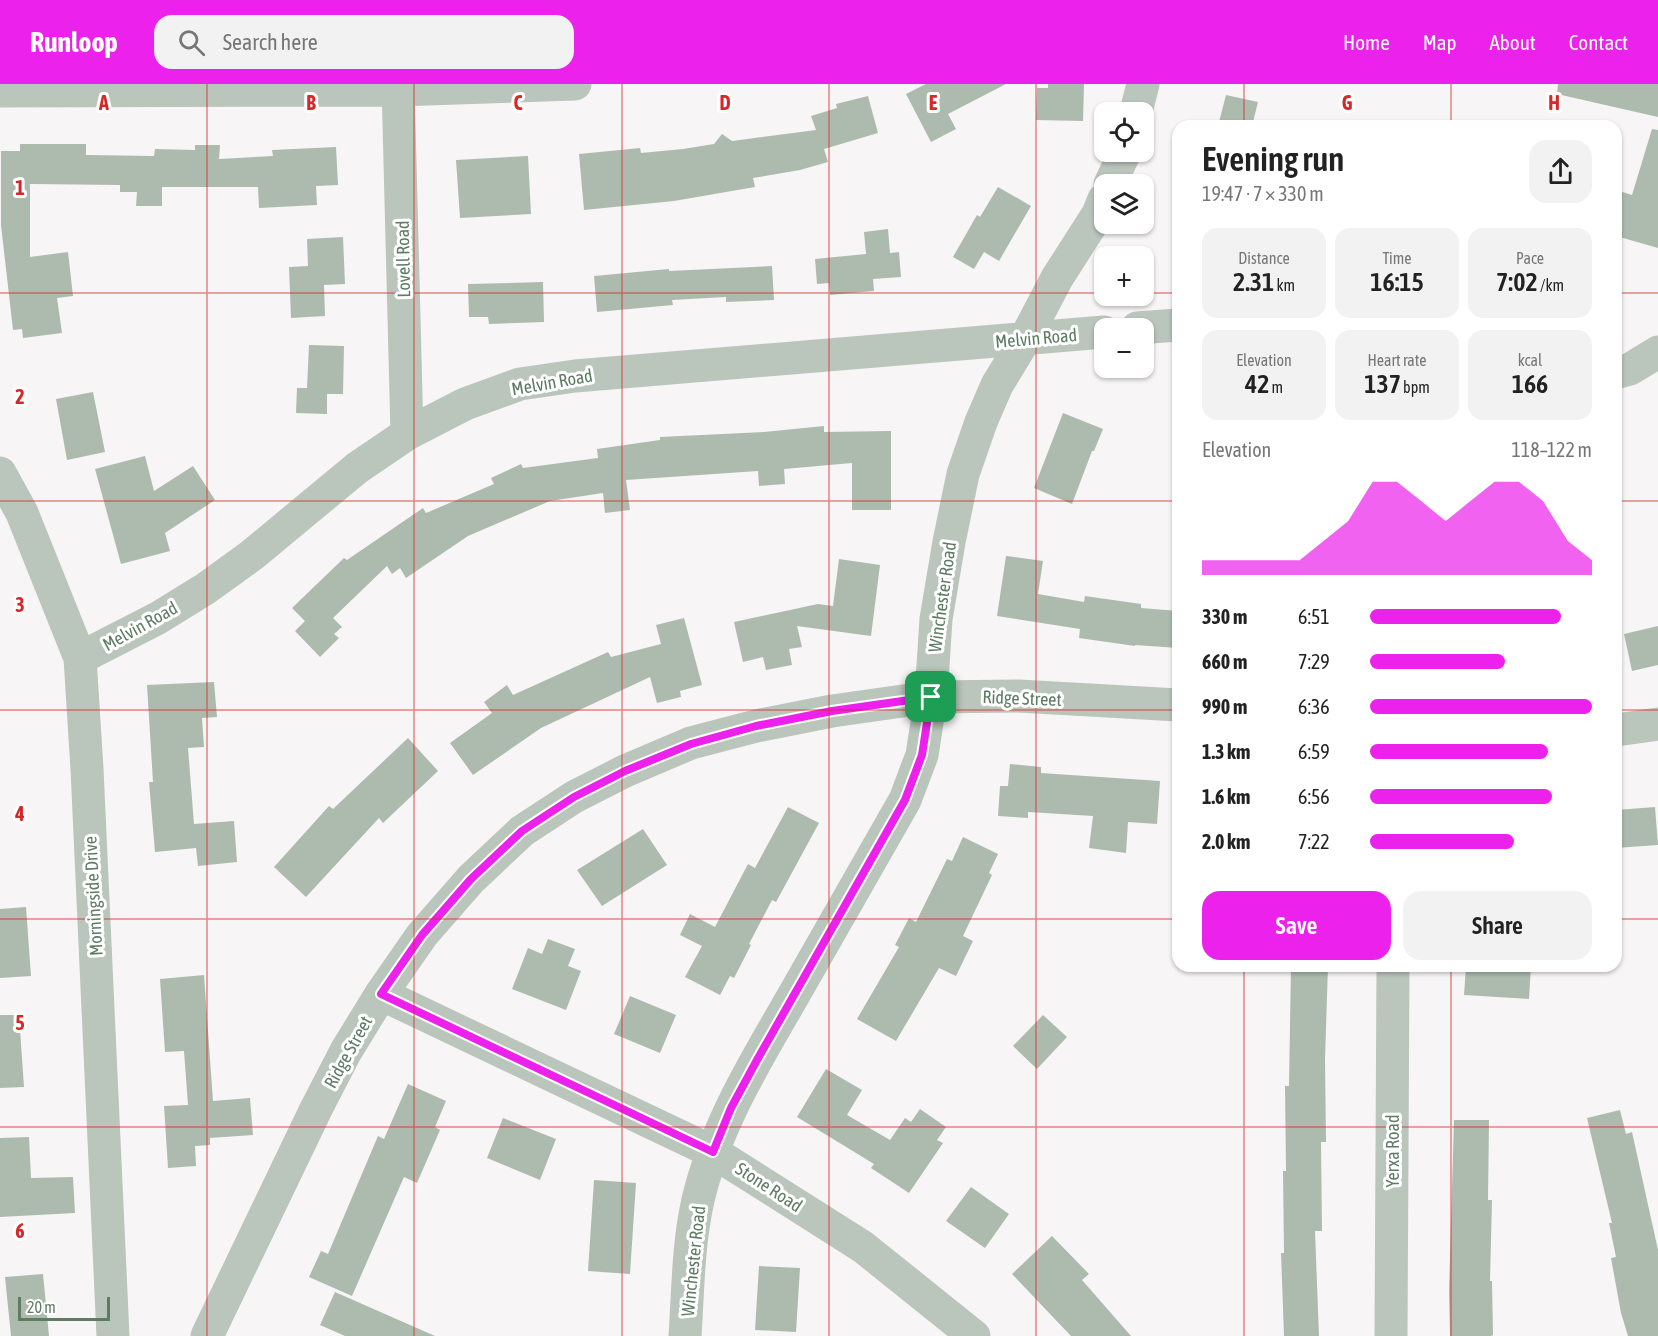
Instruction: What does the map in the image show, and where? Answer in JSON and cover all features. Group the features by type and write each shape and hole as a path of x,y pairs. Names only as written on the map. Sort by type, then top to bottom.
{"street":[{"path":"0,91 575,84"},
{"path":"1138,102 1143,84"},
{"name":"Lovell Road","path":"398,87 407,435"},
{"name":"Winchester Road","path":"685,1336 690,1250 698,1200 713,1152 731,1108 757,1060 905,800 922,755 931,697 936,619 963,474 997,385 1025,339 1057,278 1094,219"},
{"path":"1154,327 1172,325"},
{"name":"Melvin Road","path":"80,658 158,618 206,589 252,555 357,468 407,435 465,404 520,384 575,376 1094,333"},
{"path":"1622,371 1658,352"},
{"name":"Morningside Drive","path":"0,473 22,513 80,658 88,781 112,1336"},
{"name":"Ridge Street","path":"207,1336 326,1090 346,1051 381,994 422,935 471,879 522,831 574,797 625,771 691,744 756,726 832,711 931,697 1019,696 1172,705"},
{"path":"1622,729 1658,724"},
{"name":"Yerxa Road","path":"1391,1336 1393,972"},
{"name":"Stone Road","path":"381,994 713,1152 863,1247 974,1336"}],"building":[{"path":"926,84 1006,84 948,114 956,129 931,142 906,94"},
{"path":"1048,84 1084,84 1083,121 1036,120 1037,88 1048,88"},
{"path":"1558,84 1658,84 1658,117 1557,94"},
{"path":"1226,95 1258,102 1254,120 1220,120"},
{"path":"868,96 878,133 824,149 828,162 800,170 753,178 755,187 674,201 584,210 579,154 640,148 641,153 683,149 714,144 722,134 732,141 816,130 811,116 837,108 836,104"},
{"path":"1652,129 1658,130 1658,248 1622,238 1622,192 1632,195"},
{"path":"20,144 86,144 86,155 154,156 155,149 195,150 195,145 220,145 219,159 273,156 272,150 336,147 338,185 316,186 317,205 259,208 258,187 162,187 162,206 136,206 137,192 120,192 120,185 30,184 30,257 68,252 73,296 57,298 62,333 23,338 22,329 13,330 1,225 1,151 20,151"},
{"path":"528,156 531,214 460,218 456,160"},
{"path":"998,187 1031,206 999,261 984,252 974,269 953,257 977,215 980,217"},
{"path":"888,229 890,253 899,252 901,277 873,279 874,291 830,295 829,283 817,284 815,259 866,254 864,232"},
{"path":"343,237 345,284 324,285 325,316 291,318 289,267 308,266 307,239"},
{"path":"772,266 774,300 726,302 726,297 672,300 673,305 597,312 594,276 669,269 669,271"},
{"path":"543,282 544,322 489,324 488,317 469,317 468,284"},
{"path":"309,345 344,346 343,394 327,394 327,414 296,413 297,388 307,388"},
{"path":"93,392 105,452 67,460 56,399"},
{"path":"1063,413 1103,429 1072,504 1034,488"},
{"path":"824,426 824,432 891,431 891,510 852,510 852,463 784,469 785,484 759,486 758,471 626,480 630,510 605,513 603,493 550,501 468,536 406,578 400,568 392,574 387,566 333,618 342,627 334,634 339,638 320,657 295,631 305,621 292,608 344,558 347,560 423,508 426,513 494,484 491,478 521,464 523,468 598,458 597,449 660,440 660,437 764,432"},
{"path":"145,456 154,491 193,466 215,500 165,533 170,551 121,564 95,469"},
{"path":"1006,556 1043,561 1038,594 1084,602 1085,596 1141,604 1141,608 1172,611 1172,648 1135,646 1079,638 1080,629 997,616"},
{"path":"839,559 880,565 871,636 797,626 802,647 789,649 792,665 766,670 763,657 743,662 734,622 818,604 833,606"},
{"path":"684,618 702,685 680,691 681,697 657,703 650,677 541,728 473,775 450,743 492,713 484,702 507,685 513,695 608,652 611,657 661,644 656,625"},
{"path":"1658,626 1658,665 1632,671 1624,634"},
{"path":"214,682 217,717 202,718 204,747 188,748 194,824 234,821 237,862 198,866 196,848 155,852 149,782 153,782 147,685"},
{"path":"408,738 438,771 383,823 379,818 306,897 274,867 329,806 333,809"},
{"path":"1010,764 1041,767 1041,773 1160,781 1157,824 1128,822 1126,853 1089,848 1093,816 1028,812 1028,818 998,816 1000,786 1008,786"},
{"path":"788,807 819,823 776,902 772,900 734,978 730,976 720,995 685,977 702,946 680,935 690,914 715,927 748,864 755,868"},
{"path":"1655,807 1658,845 1622,848 1622,810"},
{"path":"643,829 667,865 602,906 577,870"},
{"path":"963,837 998,854 989,873 992,875 963,936 973,941 956,976 939,968 896,1041 857,1019 899,947 895,945 909,918 916,922 947,859 952,861"},
{"path":"26,907 31,976 0,978 0,909"},
{"path":"548,939 575,949 568,966 581,971 566,1010 512,989 528,948 542,954"},
{"path":"1291,972 1328,972 1325,1059 1326,1142 1321,1142 1322,1231 1315,1231 1319,1336 1284,1336 1281,1253 1284,1253 1283,1171 1286,1171 1285,1086 1289,1086"},
{"path":"1466,972 1531,972 1529,999 1464,995"},
{"path":"204,975 213,1101 250,1098 253,1135 210,1138 210,1145 195,1146 196,1166 168,1168 164,1106 188,1105 184,1051 165,1052 160,979"},
{"path":"630,996 676,1015 660,1053 614,1034"},
{"path":"0,1015 19,1015 24,1087 0,1088"},
{"path":"1043,1015 1067,1037 1037,1069 1013,1046"},
{"path":"826,1069 862,1090 847,1115 890,1140 905,1118 911,1122 920,1109 946,1127 937,1140 943,1143 909,1193 871,1168 874,1164 797,1117"},
{"path":"408,1084 446,1101 435,1127 440,1130 417,1183 404,1177 352,1296 309,1277 321,1251 328,1254 378,1136 384,1139"},
{"path":"1620,1110 1626,1134 1632,1132 1658,1250 1658,1336 1628,1336 1621,1313 1611,1258 1616,1257 1609,1223 1612,1223 1587,1118"},
{"path":"503,1118 556,1139 540,1180 487,1158"},
{"path":"1454,1120 1489,1120 1488,1200 1492,1200 1490,1281 1492,1281 1493,1335 1491,1336 1450,1336 1449,1291"},
{"path":"29,1137 31,1178 73,1177 75,1213 0,1217 0,1138"},
{"path":"594,1180 636,1183 630,1274 588,1271"},
{"path":"971,1187 1009,1214 985,1248 946,1221"},
{"path":"1052,1236 1089,1274 1082,1280 1131,1336 1071,1336 1012,1274"},
{"path":"759,1266 800,1268 796,1332 755,1330"},
{"path":"43,1274 49,1336 11,1336 5,1277"},
{"path":"335,1292 435,1336 345,1336 320,1325"}],"route":[{"path":"931,697 922,755 905,800 757,1060 731,1108 713,1152 381,994 422,935 471,879 522,831 574,797 625,771 691,744 756,726 832,711 931,697"}]}
